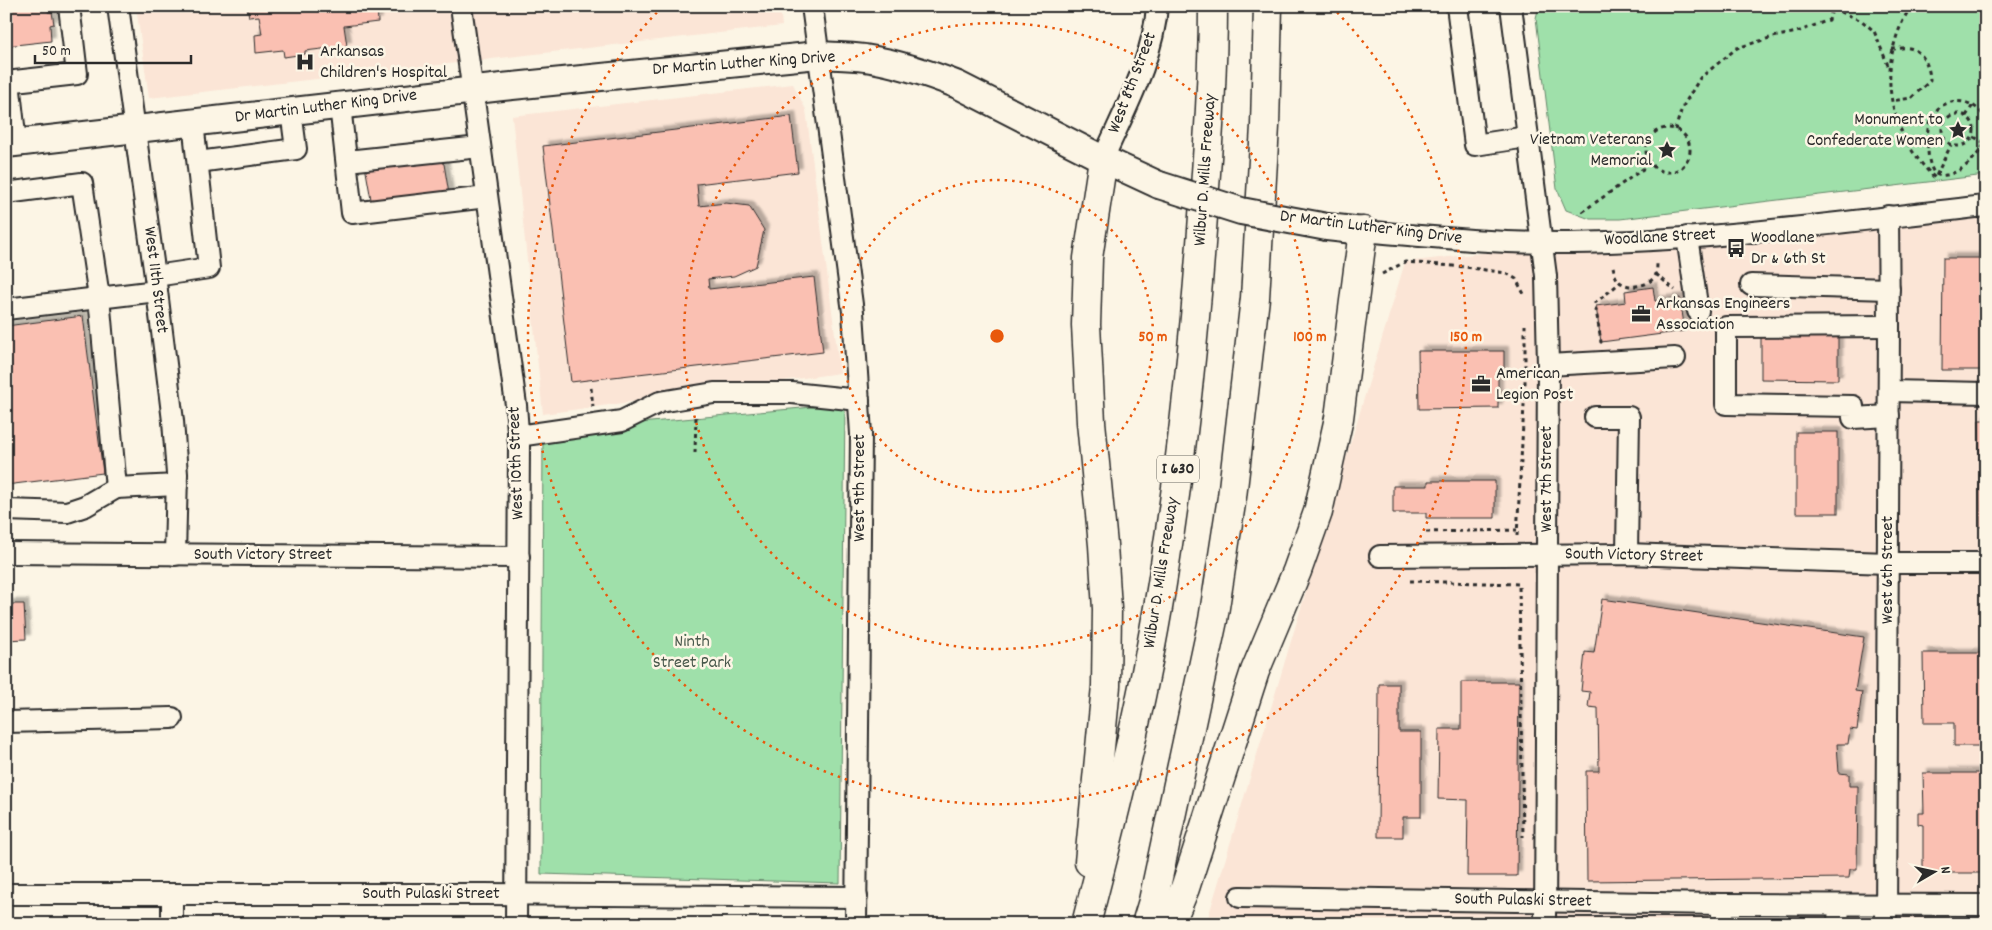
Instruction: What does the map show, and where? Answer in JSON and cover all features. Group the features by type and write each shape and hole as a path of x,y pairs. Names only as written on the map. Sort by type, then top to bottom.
{"highway":[{"name":"Wilbur D. Mills Freeway","path":"1085,924 1111,829 1124,772 1146,668 1167,550 1190,376 1199,277 1210,111 1213,6"},
{"path":"1146,924 1153,901 1212,620 1232,497 1256,288 1265,126 1268,6"},
{"path":"1085,924 1106,686 1107,609 1104,555 1091,422 1086,325 1088,258 1103,159"},
{"path":"1170,924 1185,888 1255,671 1298,571 1318,512 1339,418 1364,231"}],"main road":[{"name":"Dr Martin Luther King Drive","path":"11,144 474,90 714,64 818,55 864,58 939,77 1103,159 1160,185 1240,211 1327,227 1364,231"}],"street":[{"path":"11,144 8,82 78,74 70,6"},
{"name":"West 11th Street","path":"118,6 173,422 177,485 175,554"},
{"name":"West 10th Street","path":"461,6 474,90 518,436 516,924"},
{"name":"West 9th Street","path":"812,6 854,312 860,400 856,924"},
{"name":"West 8th Street","path":"1103,159 1150,47 1156,24 1157,6"},
{"path":"1456,6 1474,145 1527,137"},
{"name":"West 7th Street","path":"1511,6 1546,276 1548,365 1545,924"},
{"path":"340,105 352,213 487,197"},
{"path":"198,162 296,149 291,111"},
{"path":"6,309 99,297 209,268 193,122"},
{"path":"347,161 480,147"},
{"path":"6,193 82,184 99,297 116,488"},
{"name":"Woodlane Street","path":"1542,243 1687,237 1986,206"},
{"name":"West 6th Street","path":"1886,914 1889,416 1888,216"},
{"name":"Dr Martin Luther King Drive","path":"1364,231 1505,243 1542,243"},
{"path":"1687,237 1698,311"},
{"path":"1751,285 1889,289"},
{"path":"1889,326 1726,327 1726,404 1853,406 1852,418 1889,416"},
{"path":"1548,365 1675,358"},
{"path":"1889,391 1986,393"},
{"path":"518,436 622,421 660,402 714,393 792,393 860,400"},
{"path":"1595,417 1629,417 1627,554"},
{"path":"6,510 67,512 85,506 116,488 177,485"},
{"name":"South Victory Street","path":"6,553 519,557"},
{"name":"South Victory Street","path":"1380,556 1627,554 1888,563 1986,563"},
{"path":"6,722 172,718"},
{"name":"South Pulaski Street","path":"6,894 516,894 857,897"},
{"path":"172,894 172,924"},
{"name":"South Pulaski Street","path":"1240,897 1544,902 1722,914 1886,914 1986,905"}],"path":[{"path":"1911,6 1904,18 1892,49 1890,69 1893,114 1906,142 1935,178 1937,175 1956,173 1969,163 1985,142 1974,137"},
{"path":"1675,130 1682,108 1700,78 1737,48 1797,32 1829,20 1833,8 1862,21 1874,30 1890,69"},
{"path":"1892,49 1910,48 1925,59 1930,70 1930,81 1911,98 1892,101"},
{"path":"1937,175 1933,172 1927,145 1927,135 1932,116 1938,108 1945,103 1964,101 1980,111 1986,121"},
{"path":"1966,116 1973,105"},
{"path":"1953,114 1966,116 1972,121 1974,126 1974,137 1966,145 1951,145 1943,136 1944,122 1953,114"},
{"path":"1932,116 1944,122"},
{"path":"1663,129 1675,130 1683,134 1687,140 1690,148 1687,161 1682,167 1669,172 1656,169 1650,164 1646,150 1651,137 1663,129"},
{"path":"1937,175 1951,145"},
{"path":"1582,212 1650,164"},
{"path":"1613,267 1617,279 1626,286 1637,286 1649,282 1656,274 1657,261"},
{"path":"1381,275 1405,262 1465,267 1506,273 1516,279 1521,286 1525,295 1525,304"},
{"path":"1656,274 1676,292"},
{"path":"1572,364 1580,363 1601,342 1595,303 1621,282"},
{"path":"1519,555 1517,530 1525,386 1525,321"},
{"path":"695,396 695,453"},
{"path":"1426,532 1517,530"},
{"path":"1410,581 1519,584 1523,845"}],"shaded area":[{"name":"Arkansas Children's Hospital","path":"136,6 780,6 782,26 149,98"},
{"path":"793,84 806,110 840,373 543,414 512,116"},
{"path":"1986,195 1986,924 1206,924 1405,262"}],"green space":[{"path":"1539,6 1986,6 1986,175 1620,219 1590,219 1566,210 1557,189 1536,18"},
{"name":"Ninth Street Park","path":"845,404 840,883 541,874 543,432"}],"building":[{"path":"6,6 47,6 48,12 52,12 54,24 50,25 51,41 6,46"},
{"path":"247,6 377,6 378,22 344,26 347,46 305,51 305,54 284,57 283,50 256,53 255,35 262,34 259,16 249,17"},
{"path":"791,116 798,172 697,184 699,206 726,203 749,206 764,230 756,266 734,276 708,279 709,289 814,277 823,352 571,382 543,146"},
{"path":"431,156 444,164 449,194 372,205 365,166"},
{"path":"1943,258 1986,258 1986,370 1942,370"},
{"path":"1653,287 1655,301 1680,298 1685,331 1601,342 1596,306 1626,302 1625,291"},
{"path":"83,316 103,473 6,485 6,326"},
{"path":"1761,333 1838,334 1838,380 1761,379"},
{"path":"1418,351 1504,351 1504,372 1498,372 1498,408 1419,409"},
{"path":"1979,420 1986,420 1986,527 1980,527"},
{"path":"1796,432 1838,432 1838,513 1796,513"},
{"path":"1428,481 1495,481 1495,518 1426,518 1426,513 1393,513 1393,486 1428,486"},
{"path":"1602,599 1864,637 1855,691 1862,692 1857,730 1850,729 1848,744 1837,744 1839,773 1849,774 1849,786 1858,786 1857,869 1850,869 1849,878 1587,881 1586,771 1599,771 1598,708 1588,707 1590,692 1581,691 1585,652 1594,653"},
{"path":"6,604 24,604 26,639 6,640"},
{"path":"1982,607 1986,607 1986,746 1954,746 1954,723 1924,723 1923,653 1982,653"},
{"path":"1461,682 1519,682 1517,876 1467,876 1468,800 1438,799 1439,729 1461,729"},
{"path":"1379,684 1399,684 1399,732 1421,732 1421,817 1403,817 1403,837 1378,837"},
{"path":"1923,773 1986,773 1986,873 1923,873 1923,825 1918,824 1918,813 1924,813"}],"place":[{"name":"Arkansas Children's Hospital","path":"305,62"},
{"name":"Monument to Confederate Women","path":"1958,130"},
{"name":"Vietnam Veterans Memorial","path":"1667,150"},
{"name":"Woodlane Dr & 6th St","path":"1736,248"},
{"name":"Arkansas Engineers Association","path":"1641,314"},
{"name":"American Legion Post","path":"1481,384"}]}
